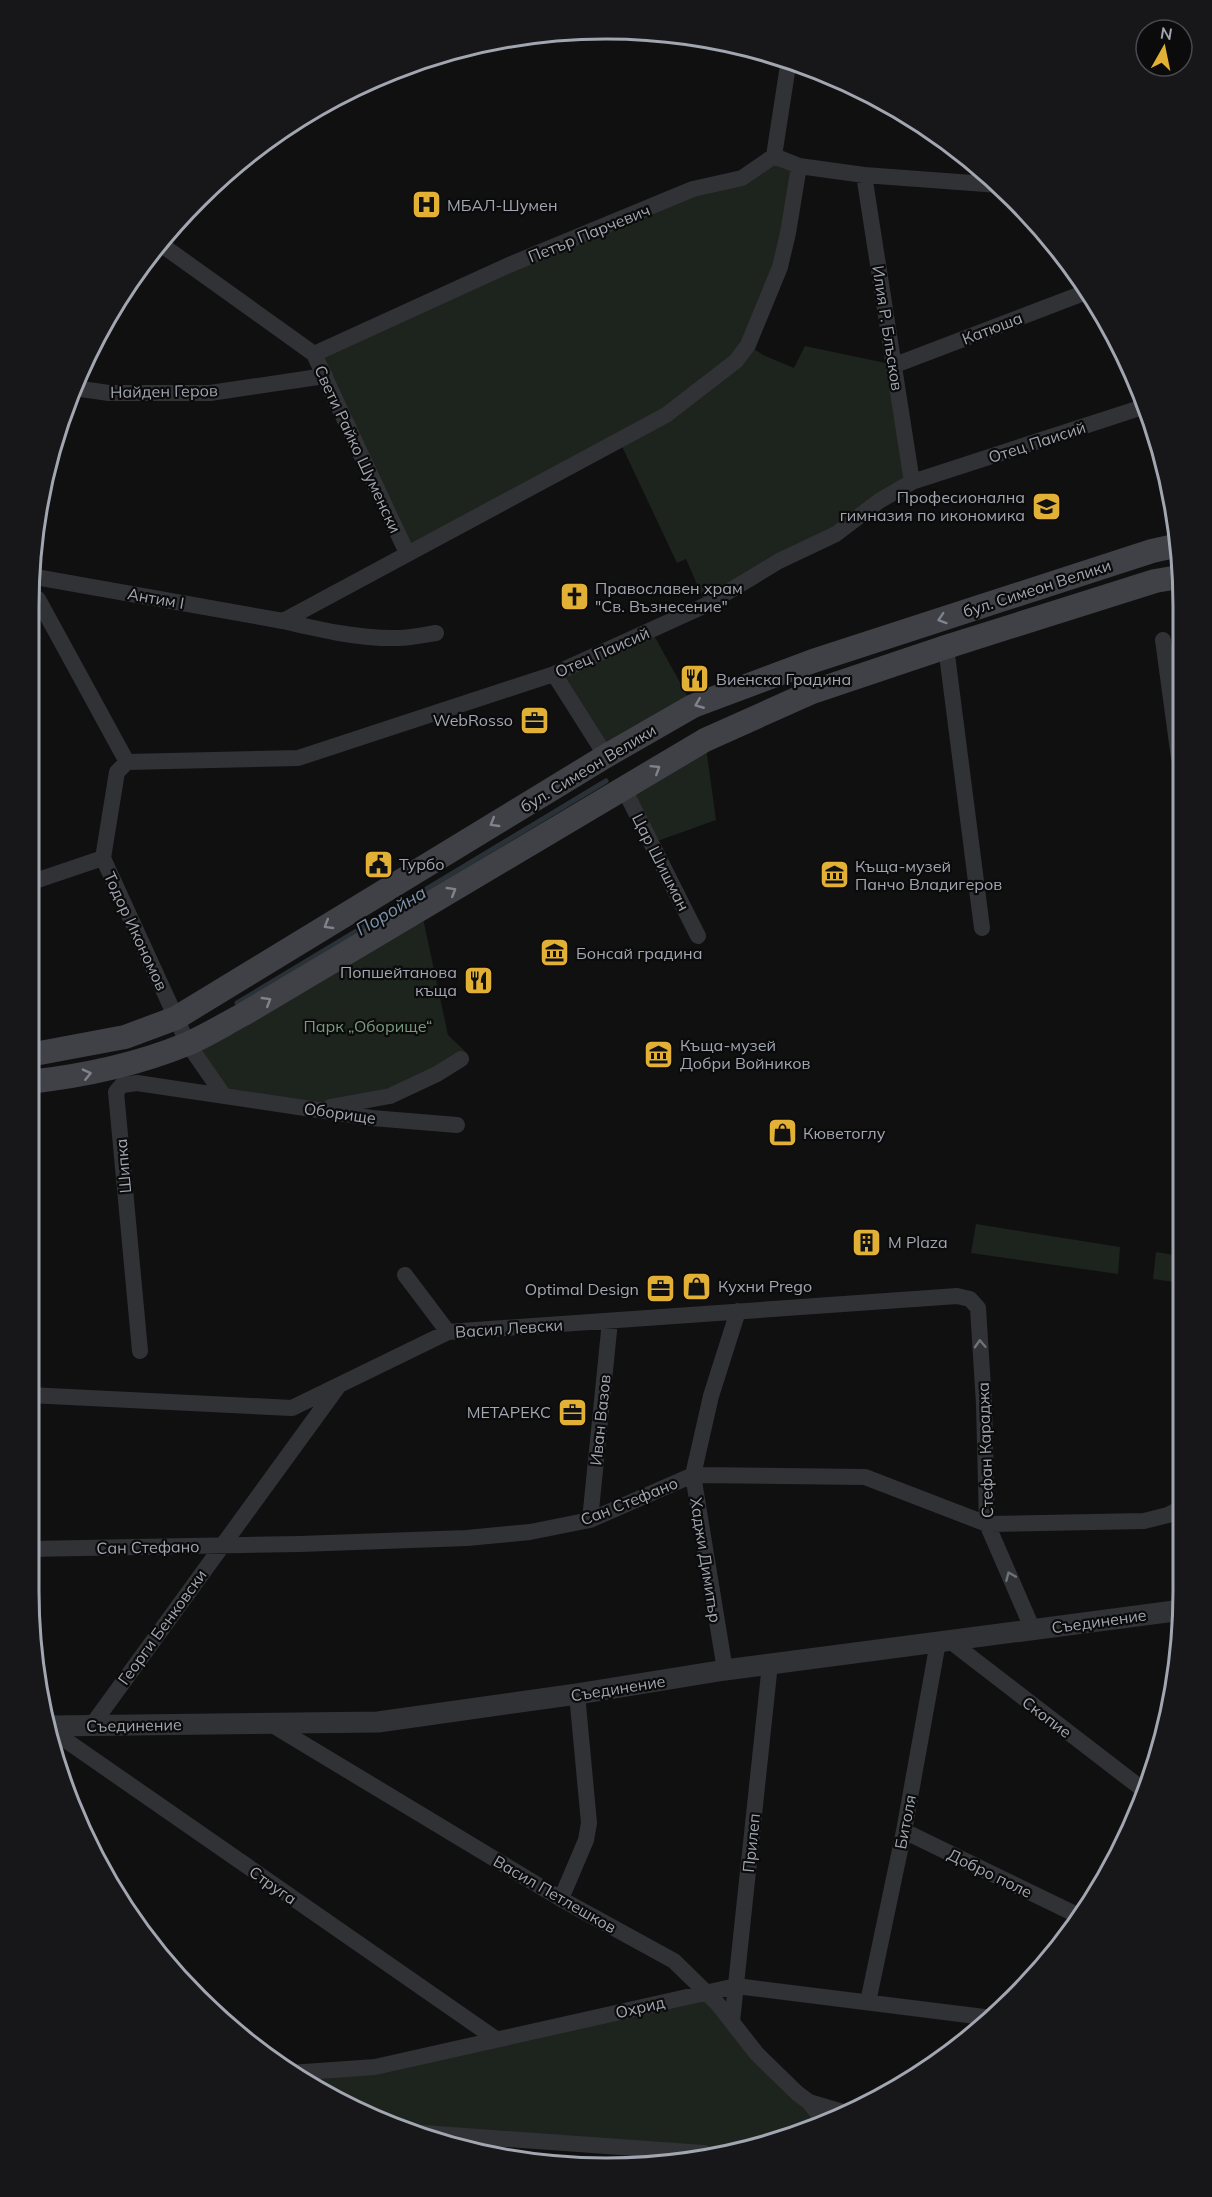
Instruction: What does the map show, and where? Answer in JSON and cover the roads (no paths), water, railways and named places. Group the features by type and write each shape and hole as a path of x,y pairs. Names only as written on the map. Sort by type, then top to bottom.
{"main road":[{"name":"бул. Симеон Велики","path":"39,1053 125,1037 176,1018 606,756 693,706 813,661 1170,547"},
{"name":"бул. Симеон Велики","path":"39,1081 75,1077 130,1064 188,1044 244,1014 705,740 812,692 946,647 1155,581 1172,578"}],"street":[{"path":"787,69 774,156 799,166 864,175 984,184"},
{"name":"Петър Парчевич","path":"314,354 509,265 693,189 742,178 774,156"},
{"path":"283,621 666,415 736,361 748,345 780,267 789,233 799,166"},
{"name":"Илия Р. Блъсков","path":"864,175 912,482"},
{"name":"Свети Райко Шуменски","path":"166,248 314,354 406,553"},
{"name":"Катюша","path":"894,365 1079,295"},
{"name":"Найден Геров","path":"82,389 109,393 210,393 325,376"},
{"name":"Отец Паисий","path":"127,762 298,758 554,675 706,605 779,561 836,534 879,501 912,482 1137,409"},
{"name":"Антим I","path":"40,578 362,637 400,638 436,633"},
{"path":"39,601 127,762"},
{"path":"1163,640 1173,714"},
{"path":"946,647 982,928"},
{"path":"554,675 606,756"},
{"name":"Тодор Икономов","path":"127,762 117,772 103,858 188,1044 224,1096"},
{"name":"Цар Шишман","path":"624,789 698,936"},
{"path":"39,880 103,858"},
{"path":"317,1109 390,1096 437,1074 460,1059"},
{"name":"Шипка","path":"140,1351 116,1092 122,1085 137,1083 224,1096"},
{"name":"Оборище","path":"224,1096 372,1118 457,1125"},
{"path":"405,1275 448,1332"},
{"name":"Васил Левски","path":"39,1395 292,1408 448,1332 957,1296 970,1299"},
{"name":"Стефан Караджа","path":"970,1299 978,1308 987,1524 1033,1630"},
{"name":"Хаджи Димитър","path":"725,1670 693,1475 711,1396 738,1311"},
{"name":"Иван Вазов","path":"590,1520 610,1321"},
{"name":"Георги Бенковски","path":"92,1725 339,1385"},
{"name":"Сан Стефано","path":"39,1549 466,1538 530,1532 590,1520 693,1475 865,1477 987,1524 1144,1521 1173,1512"},
{"name":"Съединение","path":"56,1728 92,1725 378,1722 577,1694 725,1670 1172,1611"},
{"name":"Скопие","path":"944,1641 1138,1785"},
{"name":"Битоля","path":"868,2002 944,1641"},
{"name":"Прилеп","path":"732,2022 770,1664"},
{"path":"561,1899 586,1840 589,1823 577,1694"},
{"name":"Васил Петлешков","path":"269,1723 561,1899 674,1961 706,1992 757,2054 819,2117"},
{"name":"Струга","path":"57,1732 496,2039"},
{"name":"Добро поле","path":"904,1831 1072,1913"},
{"name":"Охрид","path":"306,2072 375,2067 736,1986 981,2017"},
{"path":"445,2135 687,2152"}],"waterway":[{"name":"Поройна","path":"237,1003 606,781"}],"place":[{"name":"МБАЛ-Шумен","path":"426,205"},
{"name":"Професионална гимназия по икономика","path":"1046,506"},
{"name":"Православен храм \"Св. Възнесение\"","path":"574,597"},
{"name":"Виенска Градина","path":"695,679"},
{"name":"WebRosso","path":"534,720"},
{"name":"Турбо","path":"378,864"},
{"name":"Къща-музей Панчо Владигеров","path":"834,875"},
{"name":"Бонсай градина","path":"555,953"},
{"name":"Попшейтанова къща","path":"478,981"},
{"name":"Къща-музей Добри Войников","path":"659,1054"},
{"name":"Кюветоглу","path":"782,1133"},
{"name":"M Plaza","path":"867,1242"},
{"name":"Кухни Prego","path":"697,1286"},
{"name":"Optimal Design","path":"660,1289"},
{"name":"МЕТАРЕКС","path":"572,1412"}],"park label":[{"name":"Парк „Оборище“","path":"368,1026"}]}
